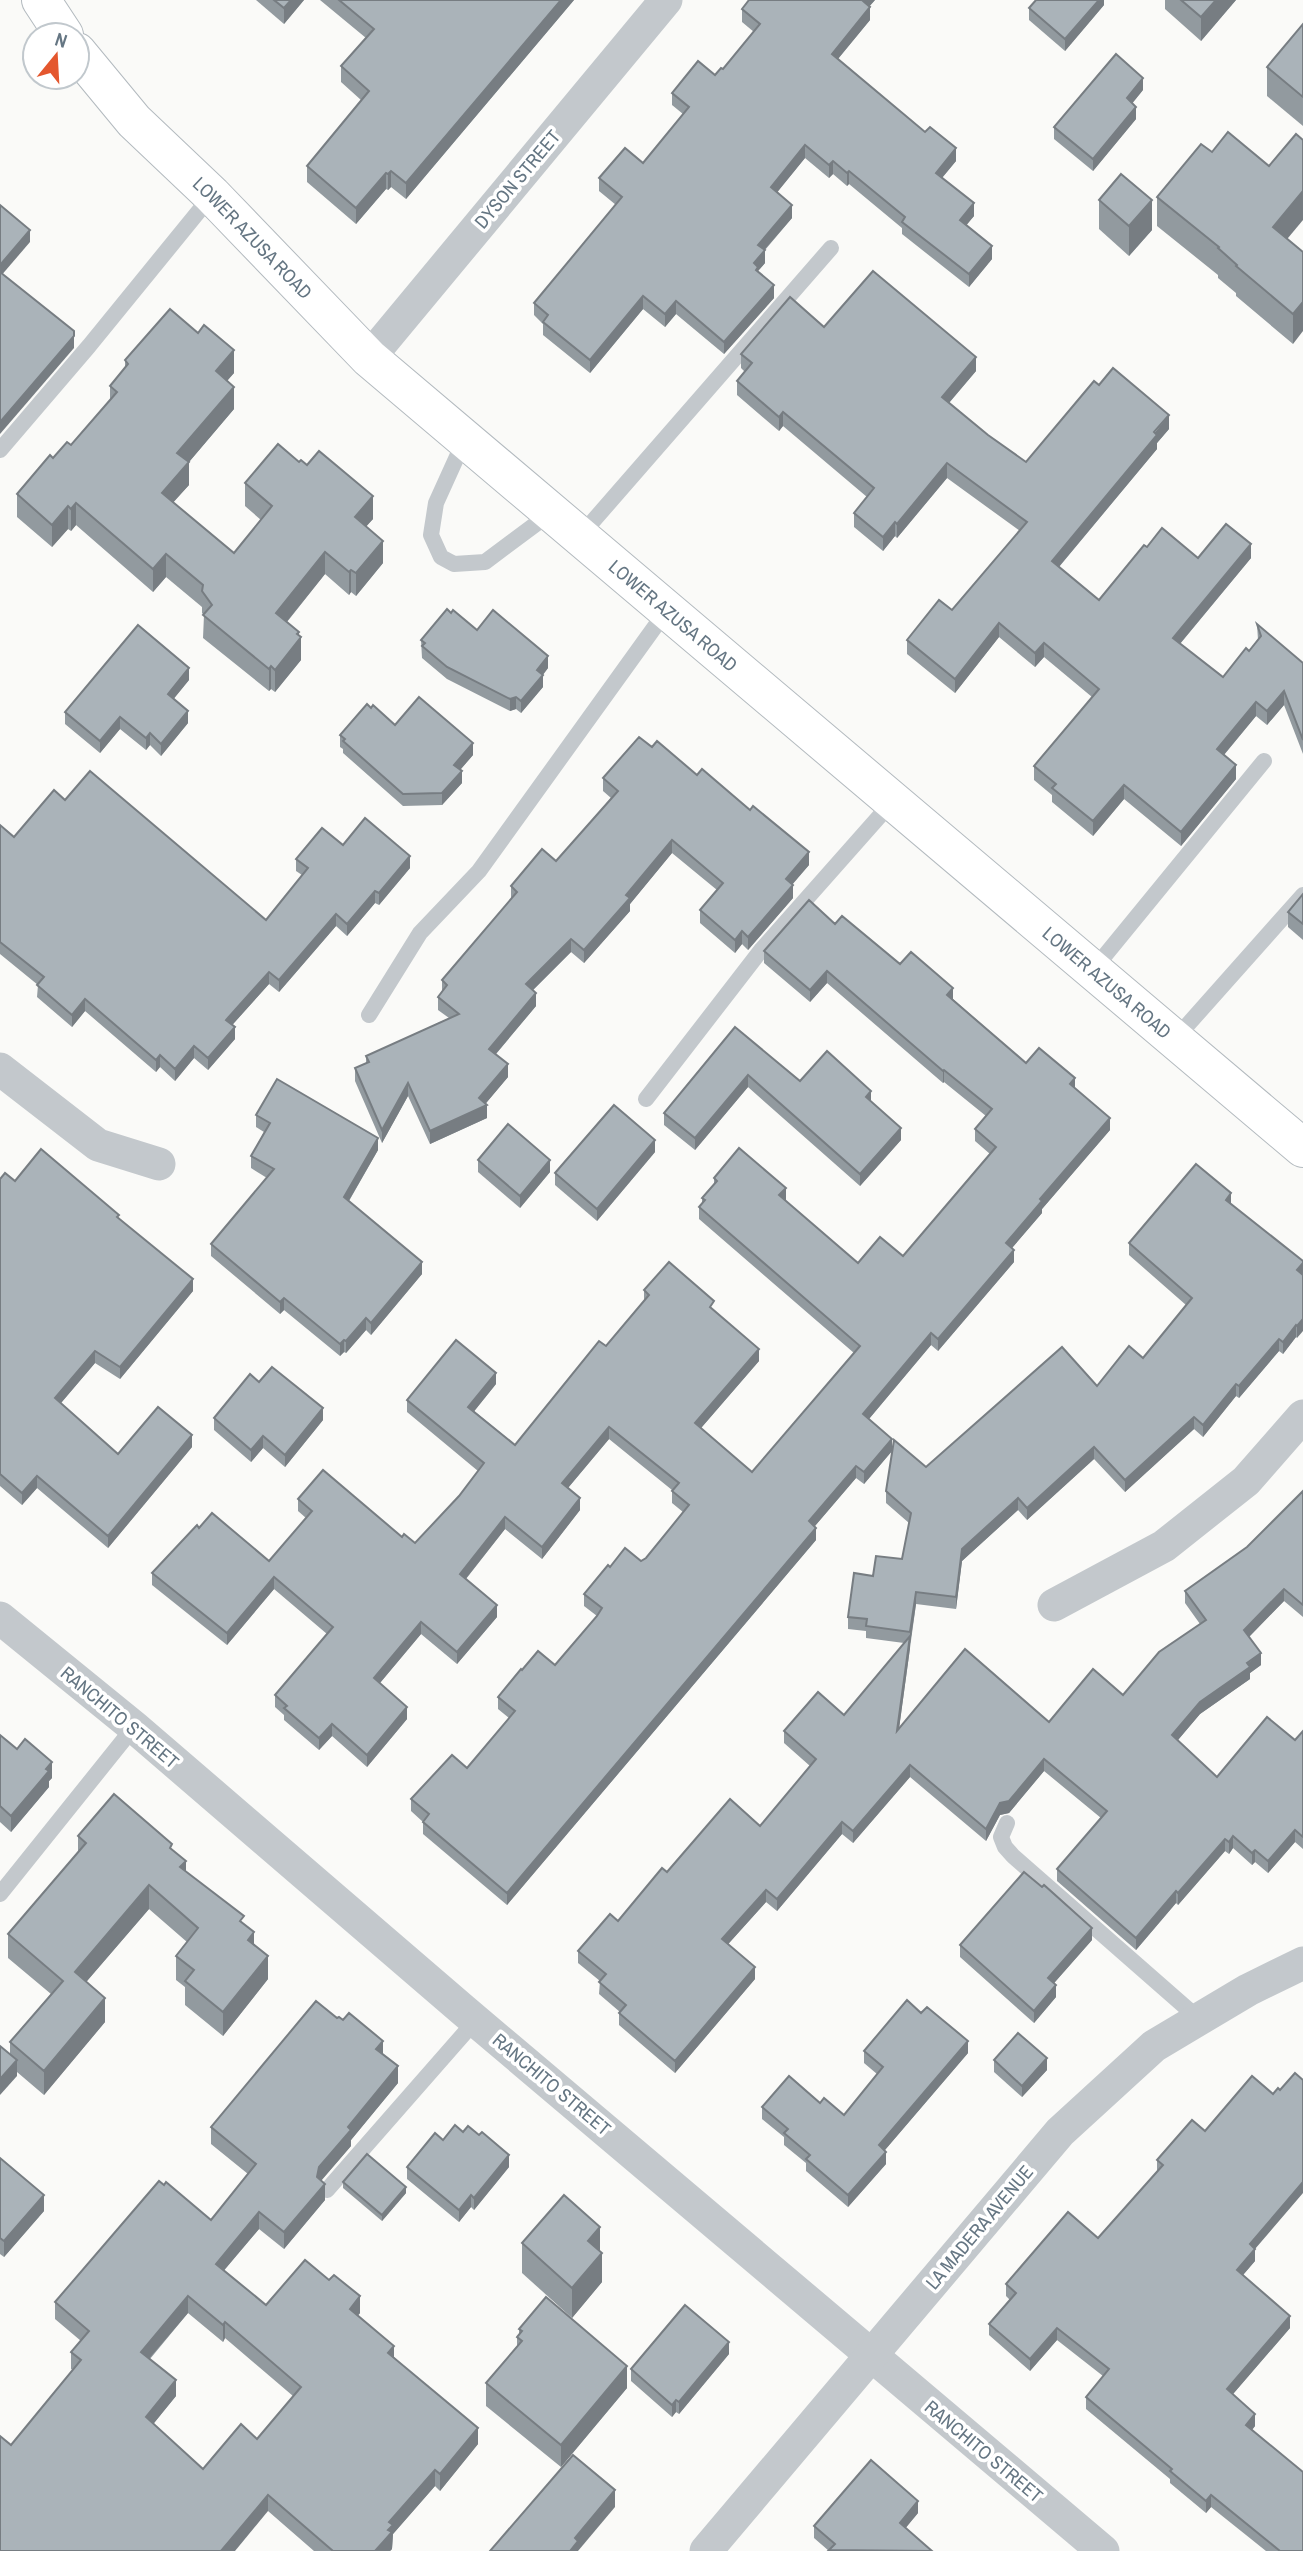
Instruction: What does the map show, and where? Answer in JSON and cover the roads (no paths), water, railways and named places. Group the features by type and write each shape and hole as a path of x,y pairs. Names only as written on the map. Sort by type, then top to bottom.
{"main road":[{"path":"41,0 55,21"},
{"name":"LOWER AZUSA ROAD","path":"91,69 134,121 212,195 369,358 1303,1147"}],"street":[{"name":"DYSON STREET","path":"369,358 666,0"},
{"path":"3,1078 98,1145 159,1164"},
{"path":"1054,1605 1164,1546 1246,1481 1303,1416"},
{"name":"RANCHITO STREET","path":"0,1618 134,1727 1103,2551"},
{"name":"LA MADERA AVENUE","path":"706,2551 1060,2132 1154,2046 1248,1990 1303,1962"}],"lane":[{"path":"0,450 212,195"},
{"path":"465,439 436,503 431,535 441,556 454,564 485,562 566,524 831,248"},
{"path":"369,1015 420,933 479,871 667,610"},
{"path":"1093,970 1264,761"},
{"path":"646,1099 762,949 893,801"},
{"path":"1175,1039 1303,895"},
{"path":"0,1894 134,1727"},
{"path":"1007,1823 1001,1837 1013,1856 1199,2019"},
{"path":"327,2190 476,2020"}]}
